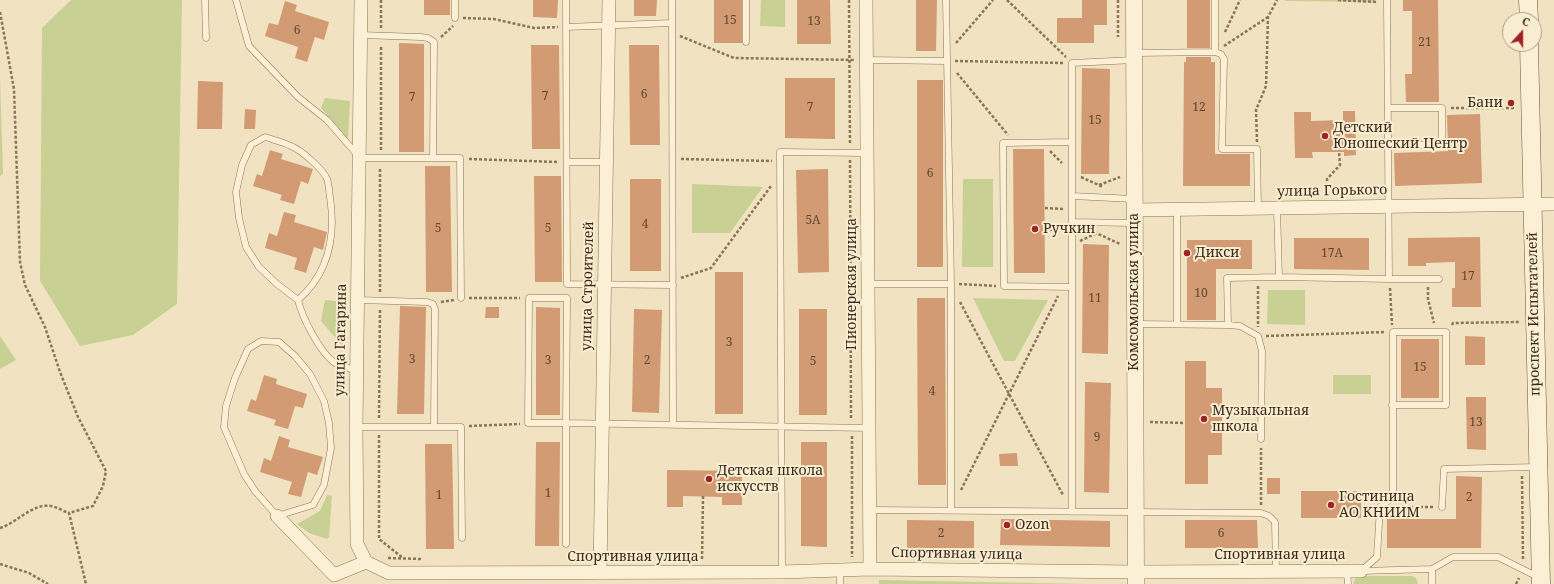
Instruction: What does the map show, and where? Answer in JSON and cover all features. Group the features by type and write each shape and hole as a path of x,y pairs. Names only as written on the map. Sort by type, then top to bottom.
{"main road":[{"path":"1528,0 1529,12"},
{"name":"проспект Испытателей","path":"1529,52 1531,204 1541,581"}],"street":[{"name":"улица Гагарина","path":"361,0 356,371 357,544 366,562"},
{"name":"улица Строителей","path":"600,573 609,0"},
{"name":"Пионерская улица","path":"866,0 870,569"},
{"name":"Комсомольская улица","path":"1134,0 1131,214 1135,324 1136,578"},
{"name":"улица Горького","path":"1131,214 1177,209 1554,204"},
{"path":"277,516 334,575 366,562"},
{"name":"Спортивная улица","path":"366,562 389,573 782,572 870,569 1136,578 1276,571 1348,577 1361,571"}],"lane":[{"path":"205,0 206,38"},
{"path":"236,0 249,46 298,97 327,120 360,158 460,158 461,298"},
{"path":"455,0 455,18"},
{"path":"566,0 568,284 604,285 673,283"},
{"path":"672,0 674,424"},
{"path":"746,0 746,42"},
{"path":"946,0 951,284 951,510"},
{"path":"1215,0 1216,52"},
{"path":"1387,3 1389,279"},
{"path":"566,27 672,23"},
{"path":"360,35 421,37 428,38 434,42 433,158"},
{"path":"1072,512 1072,63 1134,57 1216,52 1221,54 1224,59 1222,149 1257,149 1258,208"},
{"path":"867,60 947,61"},
{"path":"1388,108 1442,108 1442,145 1388,145"},
{"path":"298,300 311,288 326,262 330,248 332,208 327,179 314,162 293,146 265,137 251,145 242,165 236,192 239,218 246,247 259,267 277,284 298,300 300,311 313,336 335,362 356,371"},
{"path":"1072,142 1003,143 1004,286 1072,287"},
{"path":"782,572 780,152 867,153"},
{"path":"567,162 606,162"},
{"path":"1072,196 1131,214"},
{"path":"1277,208 1279,277"},
{"path":"1177,209 1177,324"},
{"path":"1072,222 1131,214"},
{"path":"1228,325 1227,278 1439,278"},
{"path":"868,284 951,284"},
{"path":"566,544 566,423 566,298 529,298 528,423 566,423 603,422 869,428"},
{"path":"357,300 427,302 433,304 435,309 434,427"},
{"path":"1135,324 1240,326 1258,336 1262,351 1261,439"},
{"path":"1361,571 1377,557 1380,507 1388,501 1393,490 1392,405 1393,332 1446,332 1446,405 1392,405"},
{"path":"261,340 279,342 310,374 324,401 329,423 331,448 324,485 313,505 277,516 255,491 244,474 224,427 226,406 235,378 248,348 261,340"},
{"path":"356,427 460,427 462,538"},
{"path":"1442,507 1444,469 1538,467"},
{"path":"870,510 1261,513 1269,516 1275,522 1276,571"},
{"name":"Спортивная улица","path":"1361,571 1432,568 1453,557 1498,557 1541,581"},
{"path":"1432,568 1432,584"},
{"path":"840,584 846,569"}],"path":[{"path":"381,0 379,539 403,559"},
{"path":"846,569 852,427 849,0"},
{"path":"947,53 993,0"},
{"path":"1007,0 1072,63"},
{"path":"1216,52 1240,0"},
{"path":"1257,149 1256,110 1266,86 1268,17 1277,0"},
{"path":"1338,0 1376,0 1387,3"},
{"path":"0,12 14,89 20,262 25,285 45,327 60,372 78,417 106,471 103,486 93,506 69,513 51,506 35,508 10,525 0,528"},
{"path":"1216,52 1268,17"},
{"path":"434,42 453,27 455,18 494,19 534,28 566,27"},
{"path":"672,33 734,58 867,60"},
{"path":"947,61 1072,63"},
{"path":"947,61 1015,143"},
{"path":"1442,108 1516,108"},
{"path":"1042,142 1072,173 1106,189"},
{"path":"1327,196 1327,179 1340,165 1339,152"},
{"path":"460,158 567,162"},
{"path":"673,283 711,268 780,174"},
{"path":"1045,208 1072,209"},
{"path":"1072,245 1131,214"},
{"path":"1045,230 1072,229"},
{"path":"1257,278 1258,336 1393,332 1389,279"},
{"path":"1428,279 1428,299 1436,332"},
{"path":"1004,286 951,284 1072,512"},
{"path":"951,510 1062,287"},
{"path":"433,304 461,298 529,298"},
{"path":"1446,332 1453,323 1519,322"},
{"path":"1146,422 1185,423"},
{"path":"460,427 528,423"},
{"path":"1261,439 1261,513"},
{"path":"702,559 703,496"},
{"path":"1380,507 1442,507"},
{"path":"69,513 86,584"},
{"path":"0,564 29,573 48,584"}],"green space":[{"path":"71,0 182,0 177,304 133,335 80,346 40,281 42,28"},
{"path":"761,0 785,0 785,27 760,26"},
{"path":"1375,0 1375,2 1285,1"},
{"path":"0,76 3,174 0,176"},
{"path":"325,98 350,101 348,139 321,108"},
{"path":"963,179 993,179 993,267 962,267"},
{"path":"692,184 763,187 730,233 692,233"},
{"path":"1268,290 1305,290 1305,325 1267,324"},
{"path":"973,298 1048,300 1015,361 1004,361"},
{"path":"325,300 344,302 343,347 321,321"},
{"path":"0,336 16,360 0,369"},
{"path":"1333,375 1371,375 1371,394 1333,394"},
{"path":"327,495 332,496 329,537 327,539 309,533 297,524 320,511"},
{"path":"1359,576 1412,576 1416,578 1418,584 1353,584 1355,579"},
{"path":"879,580 1089,584 879,584"}],"building":[{"path":"424,0 450,0 450,15 424,15"},
{"path":"533,0 558,0 557,18 533,17"},
{"path":"634,0 657,0 656,16 634,16"},
{"path":"714,0 742,0 742,43 714,43"},
{"path":"797,0 830,0 831,44 797,44"},
{"path":"916,0 937,0 936,51 916,51"},
{"path":"1082,0 1107,0 1107,25 1094,25 1094,43 1057,43 1057,18 1082,18"},
{"path":"1187,0 1210,0 1210,48 1187,48"},
{"path":"1403,0 1438,0 1439,102 1406,102 1405,74 1412,74 1412,11 1403,11"},
{"path":"285,1 297,5 295,11 329,22 324,40 315,37 307,62 295,58 298,47 265,36 269,23 278,25"},
{"path":"399,43 424,44 424,152 399,152"},
{"path":"531,45 559,45 560,149 532,149"},
{"path":"629,45 659,45 660,145 630,145"},
{"path":"1186,57 1211,57 1211,62 1215,62 1215,154 1250,154 1250,186 1183,186 1184,62 1186,62"},
{"path":"1082,68 1110,69 1109,174 1081,174"},
{"path":"785,78 835,78 835,139 785,138"},
{"path":"917,80 943,80 943,267 917,267"},
{"path":"198,81 223,82 222,129 197,129"},
{"path":"245,109 256,110 255,129 244,129"},
{"name":"Детский Юношеский Центр","path":"1343,111 1355,111 1356,155 1344,156 1344,152 1312,152 1313,158 1295,158 1294,112 1311,112 1311,121 1343,120"},
{"path":"1480,114 1482,183 1395,186 1394,153 1448,151 1447,115"},
{"path":"1013,149 1044,149 1045,273 1014,273"},
{"path":"270,150 283,154 281,159 313,169 308,184 301,181 294,204 280,200 282,195 253,186 257,174 262,176"},
{"path":"425,166 450,166 452,292 426,292"},
{"path":"828,169 829,272 798,273 796,170"},
{"path":"534,176 561,176 562,282 535,282"},
{"path":"630,179 661,179 661,271 630,271"},
{"path":"284,212 296,215 294,222 327,232 323,250 314,247 306,273 294,269 297,258 265,248 269,233 277,236"},
{"path":"1480,237 1481,307 1452,307 1452,288 1455,288 1455,262 1426,263 1426,266 1408,266 1408,238"},
{"path":"1294,238 1369,238 1369,270 1294,269"},
{"path":"1187,240 1252,240 1252,269 1216,269 1216,320 1187,320"},
{"path":"1083,244 1109,245 1108,354 1082,353"},
{"path":"715,272 743,272 743,414 715,414"},
{"path":"917,298 945,298 946,485 918,485"},
{"path":"400,306 426,307 424,414 397,414"},
{"path":"486,307 499,307 499,318 485,318"},
{"path":"536,307 560,308 560,415 536,415"},
{"path":"634,309 662,310 659,413 632,412"},
{"path":"799,309 827,309 827,415 799,415"},
{"path":"1465,336 1485,337 1485,365 1465,365"},
{"path":"1401,339 1439,339 1439,398 1401,398"},
{"name":"Музыкальная школа","path":"1185,361 1206,361 1206,388 1222,388 1222,455 1208,455 1208,484 1185,484"},
{"path":"264,375 277,379 276,384 307,394 303,408 295,406 288,429 274,425 276,420 247,411 251,399 256,401"},
{"path":"1085,382 1111,383 1109,493 1084,492"},
{"path":"1466,397 1486,397 1486,450 1467,449"},
{"path":"279,436 290,440 288,447 323,457 317,475 308,472 301,497 288,494 292,482 260,472 264,458 271,461"},
{"path":"536,442 560,442 559,546 535,546"},
{"path":"801,442 827,442 827,547 801,546"},
{"path":"425,444 452,444 454,549 426,549"},
{"path":"1017,453 1018,466 1000,466 999,454"},
{"path":"667,470 742,471 742,505 722,505 722,497 683,496 683,507 667,507"},
{"path":"1456,476 1482,477 1481,548 1387,548 1387,519 1456,519"},
{"path":"1267,478 1280,478 1280,494 1267,494"},
{"name":"Гостиница АО КНИИМ","path":"1301,491 1361,491 1361,518 1301,518"},
{"path":"1001,519 1110,521 1110,547 1000,545"},
{"path":"907,520 974,521 974,548 907,548"},
{"path":"1185,520 1257,520 1258,548 1185,548"}],"place":[{"name":"Бани","path":"1511,103"},
{"name":"Детский Юношеский Центр","path":"1325,136"},
{"name":"Ручкин","path":"1035,229"},
{"name":"Дикси","path":"1187,253"},
{"name":"Музыкальная школа","path":"1204,419"},
{"name":"Детская школа искусств","path":"709,479"},
{"name":"Гостиница АО КНИИМ","path":"1331,505"},
{"name":"Ozon","path":"1007,525"}]}
